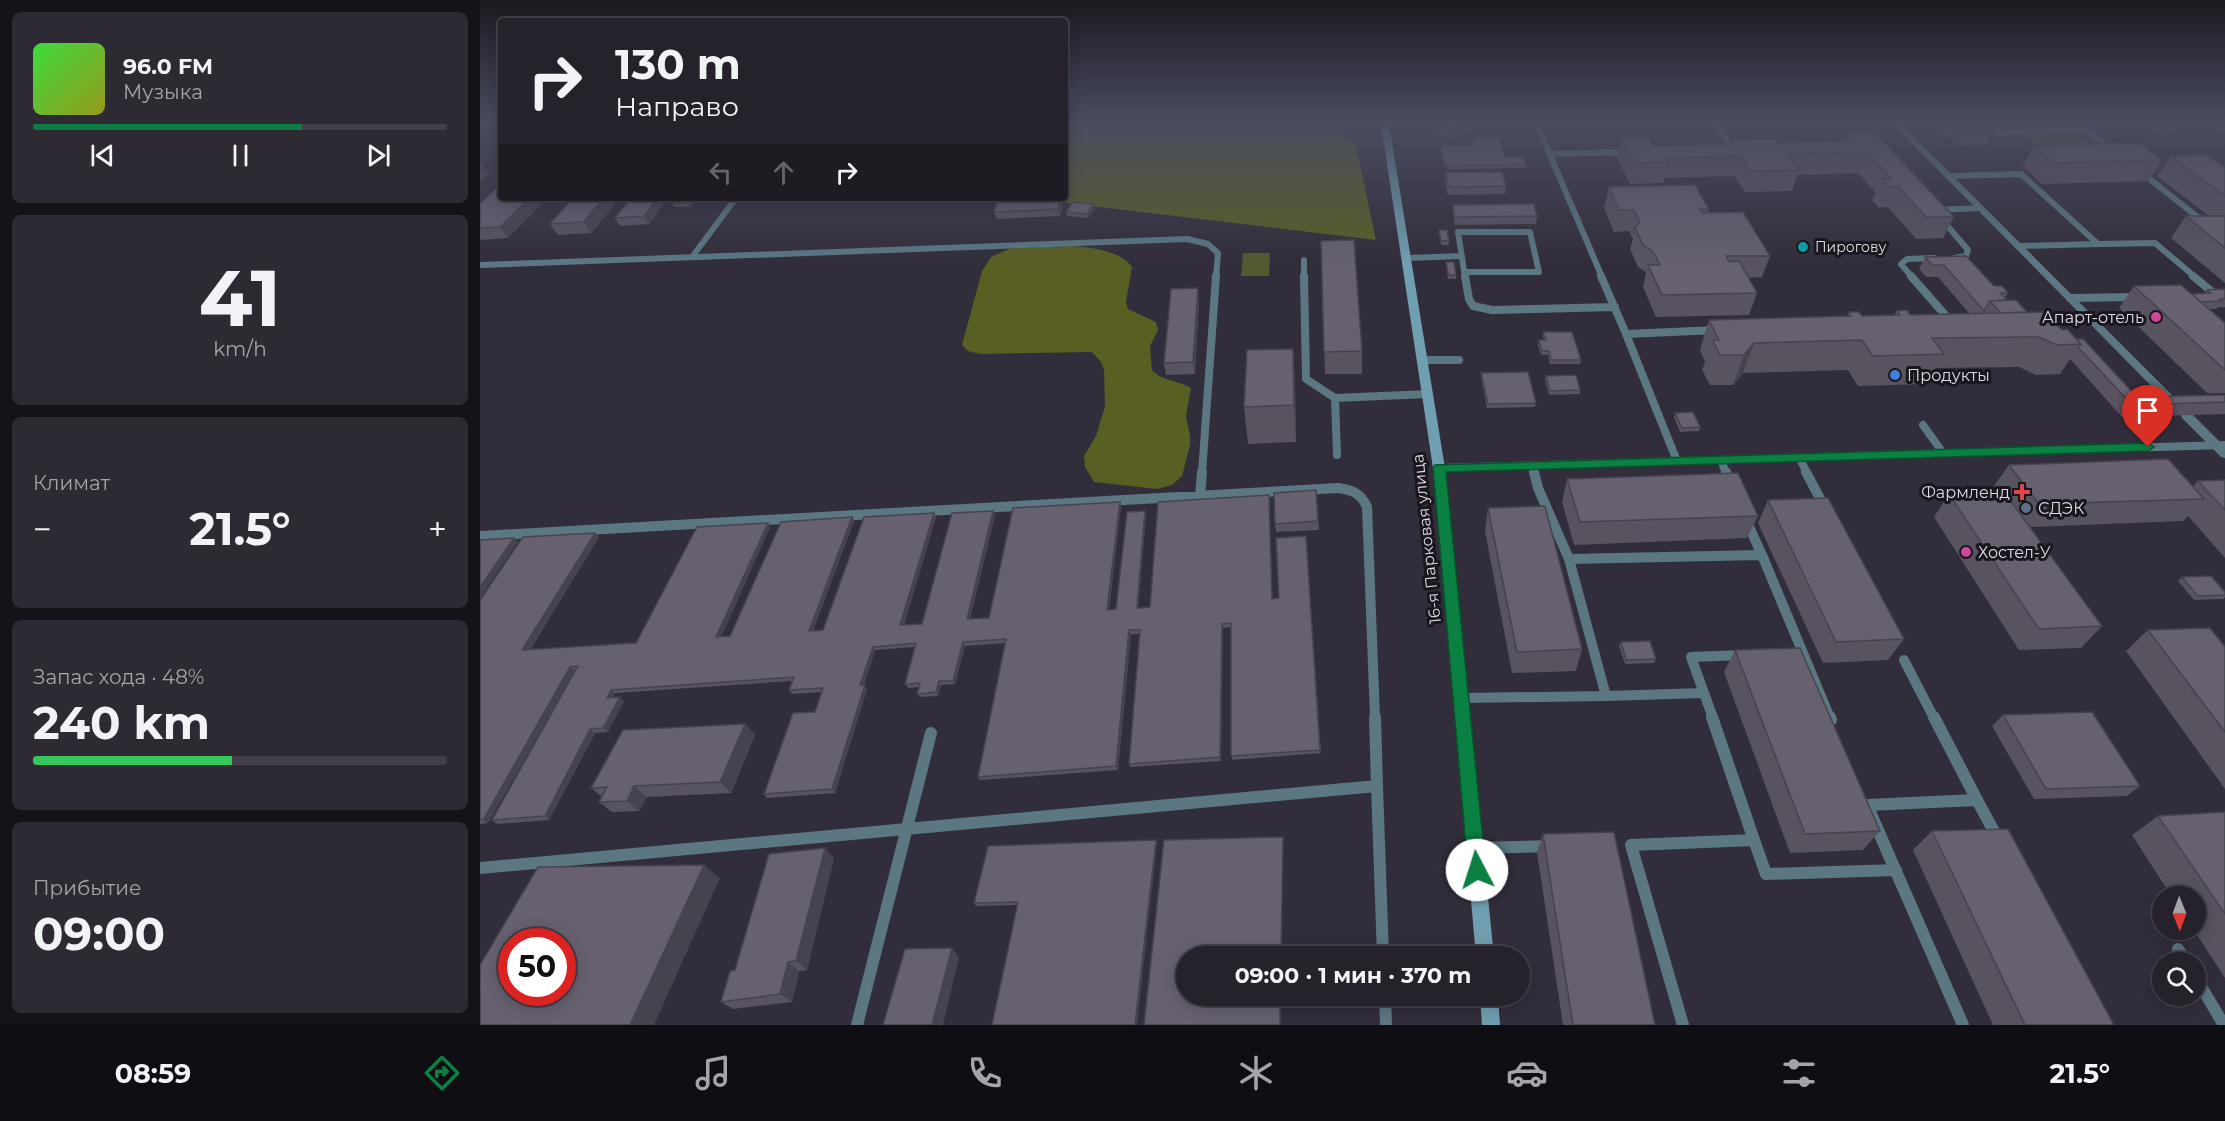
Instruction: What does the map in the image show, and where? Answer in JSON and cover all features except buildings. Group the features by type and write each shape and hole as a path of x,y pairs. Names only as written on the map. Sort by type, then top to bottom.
{"main road":[{"name":"16-я Парковая улица","path":"1392,168 1439,468 1484,946"},
{"path":"1490,1006 1491,1025"}],"street":[{"path":"1940,168 2182,411 2221,445 2225,454"},
{"path":"1439,468 2221,445"}],"lane":[{"path":"1556,168 1677,461"},
{"path":"2147,168 2136,168 2221,237"},
{"path":"1948,176 2021,174 2098,244"},
{"path":"692,257 734,201"},
{"path":"1927,203 1968,250 1966,256 1948,258"},
{"path":"1934,210 1980,208"},
{"path":"1465,272 1539,272 1530,232 1458,232 1469,300 1476,308 1492,310 1615,307"},
{"path":"480,265 1187,239 1204,241 1213,246 1218,253 1200,495"},
{"path":"2018,246 2156,243 2216,295 2205,295"},
{"path":"1407,258 1462,256"},
{"path":"1930,322 1941,322 1946,316 1901,264 1907,259 1938,258"},
{"path":"1304,260 1306,379 1335,398 1428,394"},
{"path":"2070,298 2149,297"},
{"path":"1626,334 1731,330"},
{"path":"1423,360 1459,360"},
{"path":"1335,398 1337,455"},
{"path":"1923,425 1943,453"},
{"path":"1798,457 1829,516"},
{"path":"1721,460 1735,493"},
{"path":"1533,465 1538,488 1569,559 1605,696"},
{"path":"480,536 1200,495 1338,488 1353,490 1364,498 1367,507 1383,946"},
{"path":"1744,514 1762,555 1798,654 1835,729"},
{"path":"1569,559 1762,555"},
{"path":"1758,655 1691,657 1766,874 1896,870"},
{"path":"1904,660 2005,851"},
{"path":"1461,698 1704,693"},
{"path":"857,1025 931,733"},
{"path":"480,868 549,867 907,828 1377,786"},
{"path":"1963,1025 1865,799 1977,800"},
{"path":"1683,1025 1625,845 1754,840"},
{"path":"1475,848 1565,846"},
{"path":"2206,995 2224,1025"},
{"path":"1385,1006 1386,1025"}],"green space":[{"path":"1068,168 1361,168 1376,240 1049,201 1068,201"},
{"path":"1070,246 1113,253 1127,261 1132,267 1126,302 1128,309 1156,322 1158,330 1150,346 1152,370 1161,377 1191,388 1186,416 1190,445 1182,476 1172,485 1157,489 1094,482 1085,467 1084,456 1096,436 1105,406 1104,370 1101,362 1092,352 980,354 968,351 962,345 982,271 991,257 1011,248"},
{"path":"1243,253 1270,253 1269,276 1241,276"}],"place":[{"name":"Пирогову","path":"1803,247"},
{"name":"Апарт-отель","path":"2156,317"},
{"name":"Продукты","path":"1895,375"},
{"name":"Фармленд","path":"2022,492"},
{"name":"СДЭК","path":"2026,508"},
{"name":"Хостел-У","path":"1966,552"}],"route":[{"path":"1477,870 1439,468 2148,447"}]}
